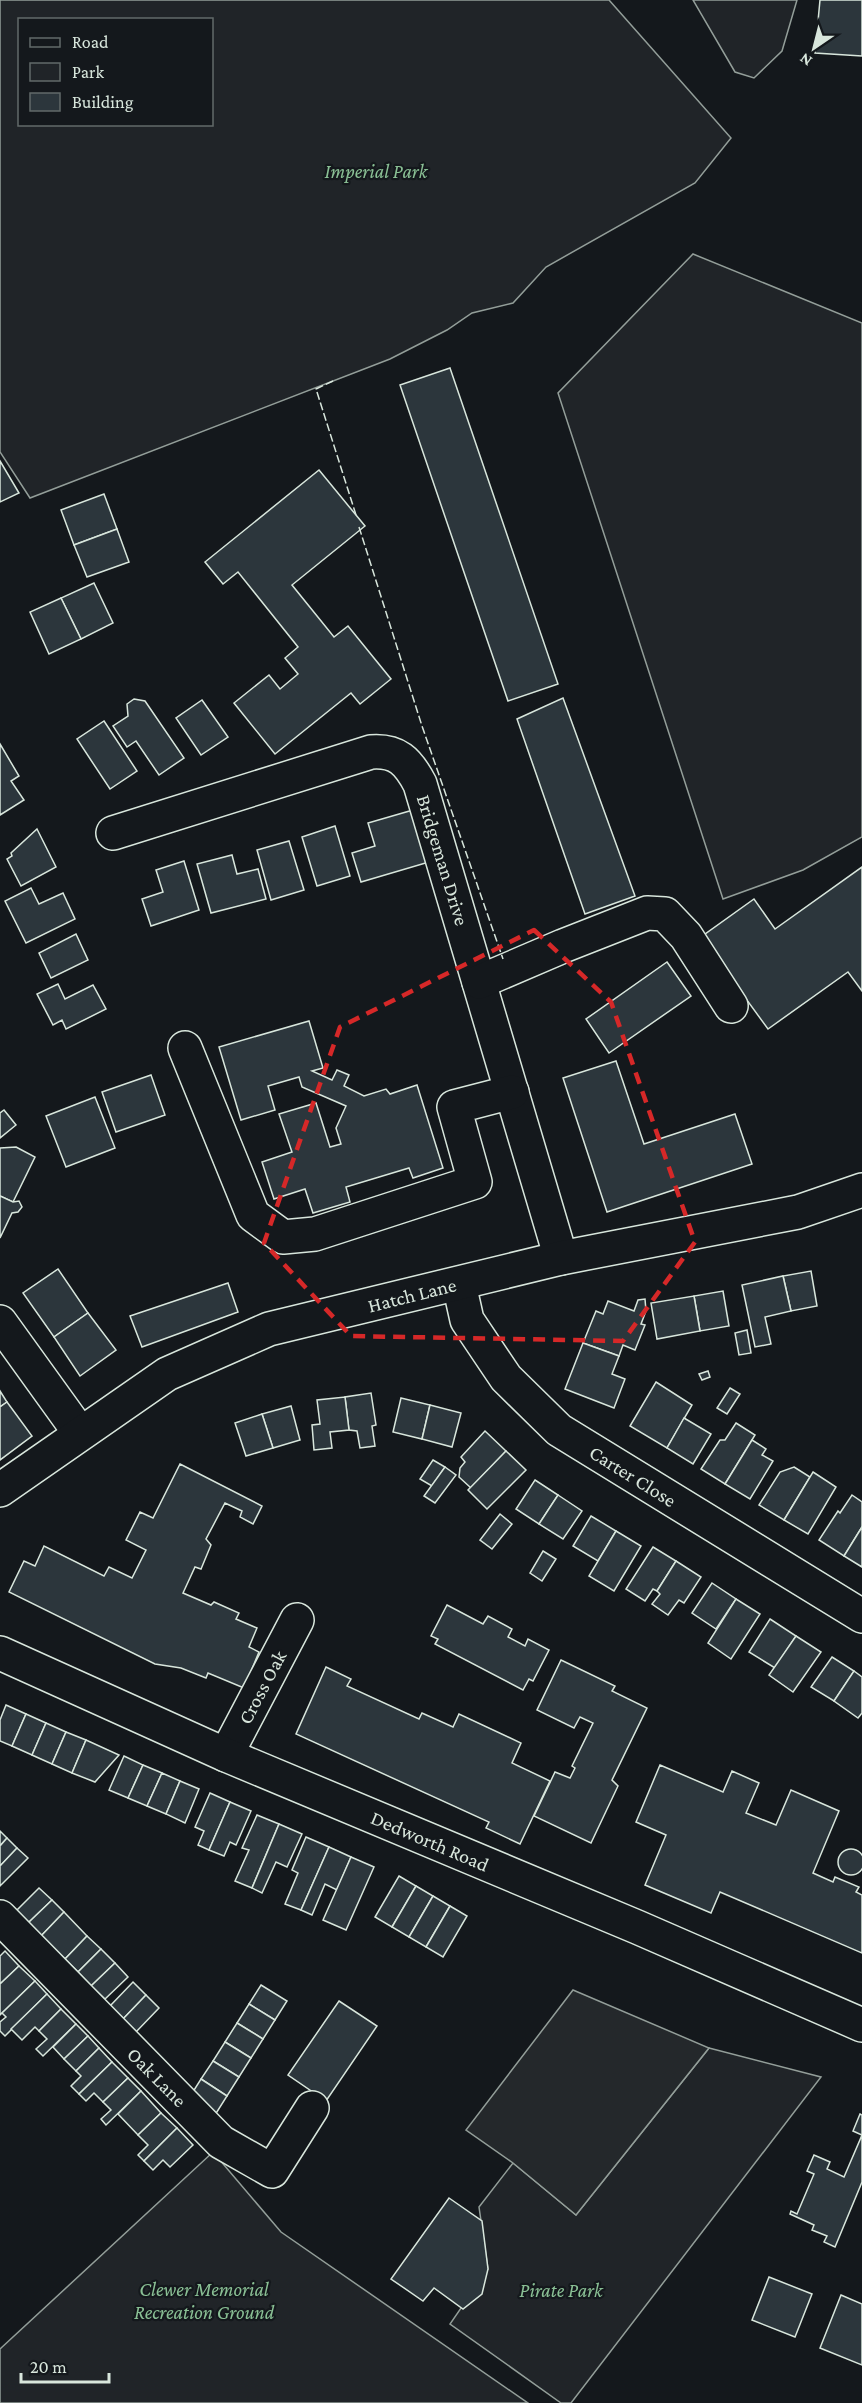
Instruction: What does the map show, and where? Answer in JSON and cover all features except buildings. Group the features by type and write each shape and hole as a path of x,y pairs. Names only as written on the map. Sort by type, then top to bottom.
{"street":[{"name":"Bridgeman Drive","path":"112,833 371,752 388,751 402,759 420,783 561,1258"},
{"path":"479,982 647,913 665,914 686,936 731,1006"},
{"path":"185,1048 253,1215 283,1237 315,1234 475,1182 454,1107 512,1092"},
{"name":"Hatch Lane","path":"0,1490 167,1374 269,1329 561,1258 798,1212 862,1190"},
{"name":"Carter Close","path":"459,1284 467,1320 506,1378 559,1430 862,1616"},
{"path":"0,1322 80,1433"},
{"name":"Cross Oak","path":"226,1755 297,1620"},
{"name":"Dedworth Road","path":"0,1653 226,1755 637,1927 862,2025"},
{"name":"Oak Lane","path":"0,1917 221,2142 272,2171 312,2108"}],"highlighted area":[{"path":"534,930 611,1002 695,1242 623,1341 351,1336 264,1243 340,1027"}],"green space":[{"name":"Imperial Park","path":"0,0 609,0 731,138 695,183 546,267 513,303 472,313 447,330 390,359 30,498 0,452"},
{"path":"693,0 797,0 782,51 754,78 735,72"},
{"path":"693,254 862,323 862,837 803,870 723,899 558,393"},
{"name":"Pirate Park","path":"709,2048 821,2077 571,2403 561,2403 450,2324 488,2269 479,2207 513,2163 576,2215"},
{"name":"Clewer Memorial Recreation Ground","path":"213,2152 281,2232 528,2403 0,2403 0,2349"}],"shaded area":[{"path":"573,1990 709,2048 576,2215 513,2163 466,2130"}],"fence":[{"path":"333,381 316,389 356,515"},
{"path":"359,527 422,726 503,959"}]}
